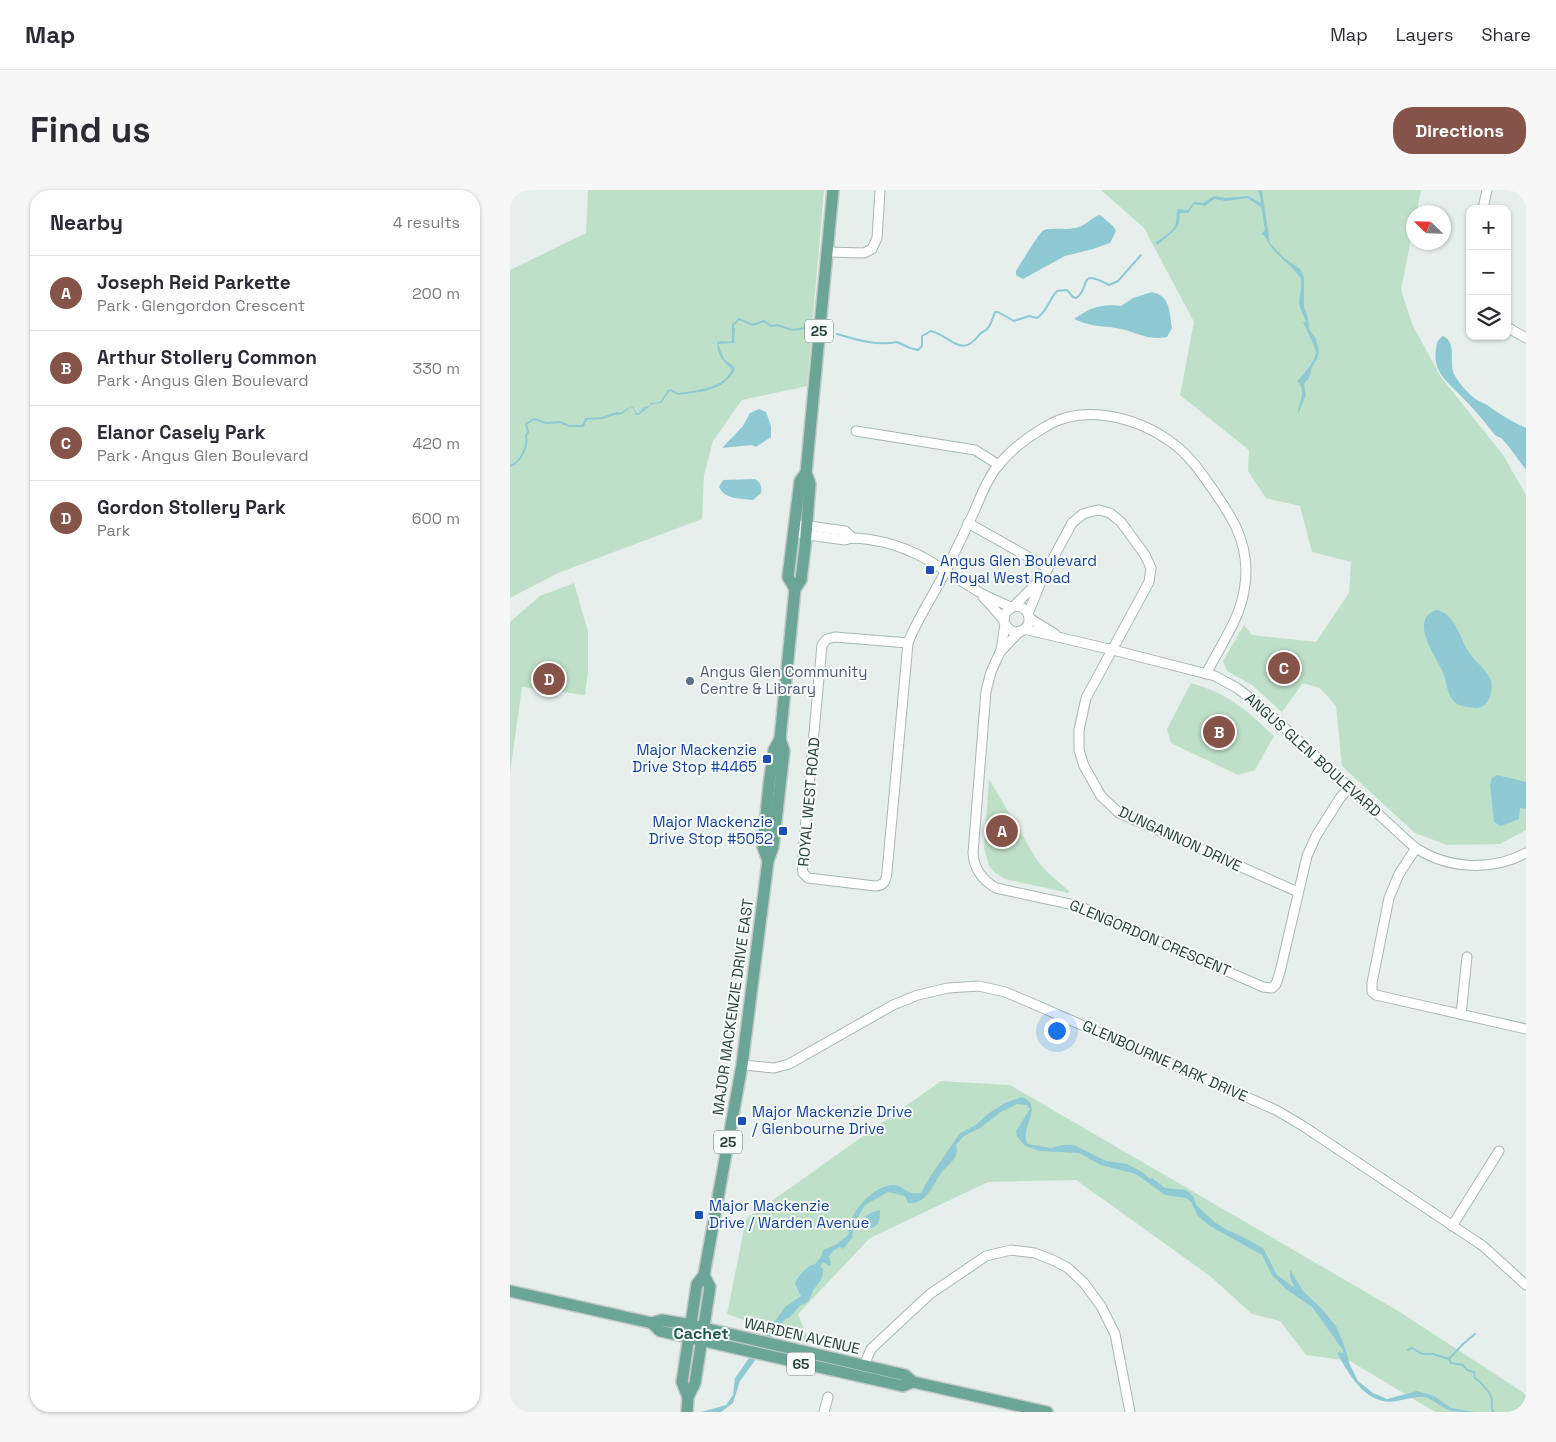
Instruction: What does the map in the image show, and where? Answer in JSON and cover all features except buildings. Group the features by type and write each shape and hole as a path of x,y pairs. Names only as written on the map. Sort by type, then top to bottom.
{"main road":[{"name":"MAJOR MACKENZIE DRIVE EAST","path":"688,1397 682,1382 697,1284 704,1275 742,1065 768,861 763,847 769,784 774,750 780,739 795,589 801,580 810,484 806,473 833,190"},
{"name":"MAJOR MACKENZIE DRIVE EAST","path":"795,589 788,577 800,481 806,473"},
{"name":"MAJOR MACKENZIE DRIVE EAST","path":"687,1412 688,1397 695,1383 710,1287 704,1275"},
{"name":"WARDEN AVENUE","path":"510,1291 652,1323 662,1320 691,1325 905,1375 913,1382 1048,1412"},
{"name":"WARDEN AVENUE","path":"652,1323 660,1331 701,1341 904,1386 913,1382"}],"street":[{"path":"827,252 864,254 872,249 877,238 880,190"},
{"path":"1483,205 1487,190"},
{"path":"1511,329 1526,338"},
{"name":"ROYAL WEST ROAD","path":"908,643 835,637 828,639 822,645 801,869 808,878 874,886 880,886 884,883 908,643 946,570 986,484 999,465 1015,449 1044,427 1064,418 1085,415 1099,415 1138,424 1164,437 1183,452 1198,468 1235,522 1242,541 1246,563 1244,588 1238,615 1206,674"},
{"path":"856,431 974,450 999,465"},
{"path":"980,593 1012,631 1022,630 1029,622 1029,616 1042,578 1072,523 1083,514 1093,511 1105,511 1121,522 1148,558 1151,573 1149,582 1113,650"},
{"path":"968,523 1048,568"},
{"path":"794,529 806,530 845,540 852,537 906,548 946,570 980,593 1012,607 1022,608 1029,616"},
{"path":"1004,622 1005,613 1042,578"},
{"name":"ANGUS GLEN BOULEVARD","path":"1029,616 1062,638"},
{"name":"GLENGORDON CRESCENT","path":"1004,622 1000,652 988,683 984,700 973,853 976,867 989,884 1004,890 1079,906 1269,988 1276,984 1280,972 1304,866 1312,844 1340,798 1349,788"},
{"name":"ANGUS GLEN BOULEVARD","path":"1022,630 1113,650 1206,674 1229,682 1252,698 1416,848 1444,862 1474,865 1503,862 1526,853"},
{"name":"GLENGORDON CRESCENT","path":"1000,652 1022,630"},
{"name":"DUNGANNON DRIVE","path":"1113,650 1086,698 1078,741 1084,766 1104,800 1123,815 1298,892"},
{"path":"1416,848 1399,874 1389,898 1371,991 1376,995 1526,1029"},
{"path":"1461,1014 1467,957"},
{"name":"GLENBOURNE PARK DRIVE","path":"742,1065 774,1068 789,1064 893,1005 925,993 966,986 996,989 1269,1106 1303,1126 1483,1246 1526,1285"},
{"path":"1452,1226 1499,1151"},
{"path":"864,1365 871,1348 930,1294 986,1256 1011,1250 1035,1253 1055,1260 1068,1268 1084,1283 1101,1306 1115,1334 1130,1412"},
{"path":"824,1412 828,1397"}],"green space":[{"path":"588,190 824,190 807,386 742,400 713,441 704,475 702,519 558,573 510,598 510,270 586,233"},
{"path":"1101,190 1421,190 1418,205 1406,205 1406,250 1409,250 1401,290 1412,324 1441,377 1503,455 1526,495 1526,830 1500,844 1447,845 1415,833 1342,766 1336,706 1320,688 1303,683 1282,712 1252,685 1227,671 1223,661 1244,625 1252,635 1316,642 1349,593 1351,562 1312,552 1300,506 1266,498 1248,471 1249,450 1180,395 1194,322 1144,228"},
{"path":"574,583 588,632 588,672 585,695 522,687 510,773 510,622 540,596"},
{"path":"1191,683 1217,693 1237,704 1274,736 1255,770 1238,775 1171,743 1167,729"},
{"path":"989,779 1037,860 1069,893 1005,879 994,872 989,866 984,848"},
{"path":"941,1081 1010,1085 1400,1312 1524,1393 1526,1396 1526,1412 1435,1412 1350,1361 1306,1355 1280,1321 1252,1314 1210,1276 1076,1180 988,1182 870,1238 798,1314 810,1343 727,1314 746,1219"}],"water":[{"path":"1258,190 1262,191 1270,243 1284,258 1300,269 1304,277 1304,307 1309,329 1316,339 1319,351 1309,378 1304,384 1306,395 1298,414 1302,388 1297,381 1312,363 1316,352 1303,322 1306,322 1299,304 1301,279 1277,254 1265,236 1261,234 1265,230 1261,207 1247,198 1226,201 1214,199 1205,206 1194,204 1188,213 1180,213 1179,224 1174,231 1157,245 1156,242 1168,234 1175,225 1178,209 1188,210 1194,202 1203,203 1214,196 1226,198 1248,196 1261,203"},
{"path":"1100,215 1116,231 1110,243 1065,256 1023,279 1016,275 1016,271 1034,242 1044,230 1075,228"},
{"path":"1152,292 1163,297 1168,305 1172,328 1167,337 1148,337 1121,329 1087,324 1074,319 1096,307 1108,305 1121,306 1133,298"},
{"path":"732,328 735,328 734,343 718,344 724,359 735,369 732,375 721,385 706,391 678,395 670,391 661,403 652,404 639,415 636,415 631,407 622,414 616,415 616,413 622,412 631,406 634,408 636,413 639,413 651,403 660,402 668,390 671,389 678,393 693,391 716,385 723,381 732,369 721,357 717,342 732,341"},
{"path":"1443,336 1450,343 1454,374 1464,388 1477,400 1526,428 1526,470 1505,442 1494,434 1442,376 1435,357 1438,342"},
{"path":"759,409 766,412 771,426 771,437 756,447 752,445 722,448 743,426 750,413"},
{"path":"755,479 760,483 761,493 753,500 729,496 719,487 723,480"},
{"path":"1436,610 1443,612 1452,621 1468,651 1490,678 1492,685 1491,693 1486,704 1481,707 1474,708 1461,705 1455,702 1449,693 1442,670 1426,638 1424,629 1428,615"},
{"path":"1497,775 1526,782 1526,809 1520,808 1519,819 1501,826 1494,822 1490,784 1492,778"},
{"path":"1021,1097 1028,1101 1032,1111 1026,1131 1028,1144 1051,1148 1074,1145 1106,1161 1127,1164 1150,1179 1152,1178 1165,1188 1186,1190 1193,1196 1197,1206 1216,1223 1263,1248 1277,1275 1295,1288 1290,1277 1290,1270 1302,1290 1336,1326 1358,1381 1373,1393 1387,1399 1417,1391 1434,1396 1451,1408 1475,1412 1448,1410 1431,1399 1424,1397 1386,1402 1368,1395 1348,1371 1337,1353 1343,1353 1343,1350 1312,1307 1286,1289 1272,1275 1262,1255 1210,1226 1198,1216 1191,1202 1186,1198 1165,1195 1136,1174 1101,1165 1079,1153 1040,1151 1024,1145 1017,1136 1016,1131 1030,1109 1027,1105 1017,1104 964,1136 956,1145 957,1150 953,1160 942,1172 929,1193 920,1201 908,1203 905,1196 888,1192 865,1205 855,1222 852,1238 843,1249 840,1247 834,1250 829,1256 830,1266 823,1262 820,1266 823,1269 823,1276 809,1299 790,1317 785,1319 740,1381 733,1403 721,1412 701,1412 726,1405 733,1395 735,1378 785,1307 801,1296 795,1284 798,1278 806,1269 815,1264 821,1257 823,1250 836,1244 849,1234 849,1226 856,1210 869,1196 877,1190 892,1185 912,1193 921,1193 960,1133 976,1125 989,1113 1005,1103"},
{"path":"880,1210 876,1226 859,1230 866,1216"}],"waterway":[{"path":"837,334 874,343 897,342 918,350 922,346 922,336 931,331 961,346 967,345 988,328 995,312 1014,321 1029,316 1037,318 1057,291 1067,290 1076,298 1081,294 1088,279 1092,278 1109,285 1118,281 1141,255"},
{"path":"733,329 733,325 739,319 753,325 764,321 771,326 777,325 792,330 805,328"},
{"path":"510,466 523,454 528,432 526,424 534,419 546,423 560,422 569,426 583,426 586,419 602,418 617,413"},
{"path":"1449,1359 1475,1334"},
{"path":"1408,1350 1412,1348 1422,1354 1433,1354 1449,1359 1451,1363 1463,1365 1467,1370 1474,1372 1475,1378 1491,1396 1493,1412"}],"place":[{"name":"Angus Glen Boulevard / Royal West Road","path":"930,570"},
{"name":"Elanor Casely Park","path":"1284,668"},
{"name":"Gordon Stollery Park","path":"549,679"},
{"name":"Angus Glen Community Centre & Library","path":"690,681"},
{"name":"Arthur Stollery Common","path":"1219,732"},
{"name":"Major Mackenzie Drive Stop #4465","path":"767,759"},
{"name":"Major Mackenzie Drive Stop #5052","path":"783,831"},
{"name":"Joseph Reid Parkette","path":"1002,831"},
{"name":"Major Mackenzie Drive / Glenbourne Drive","path":"742,1121"},
{"name":"Major Mackenzie Drive / Warden Avenue","path":"699,1215"}],"district":[{"name":"Cachet","path":"701,1333"}]}
